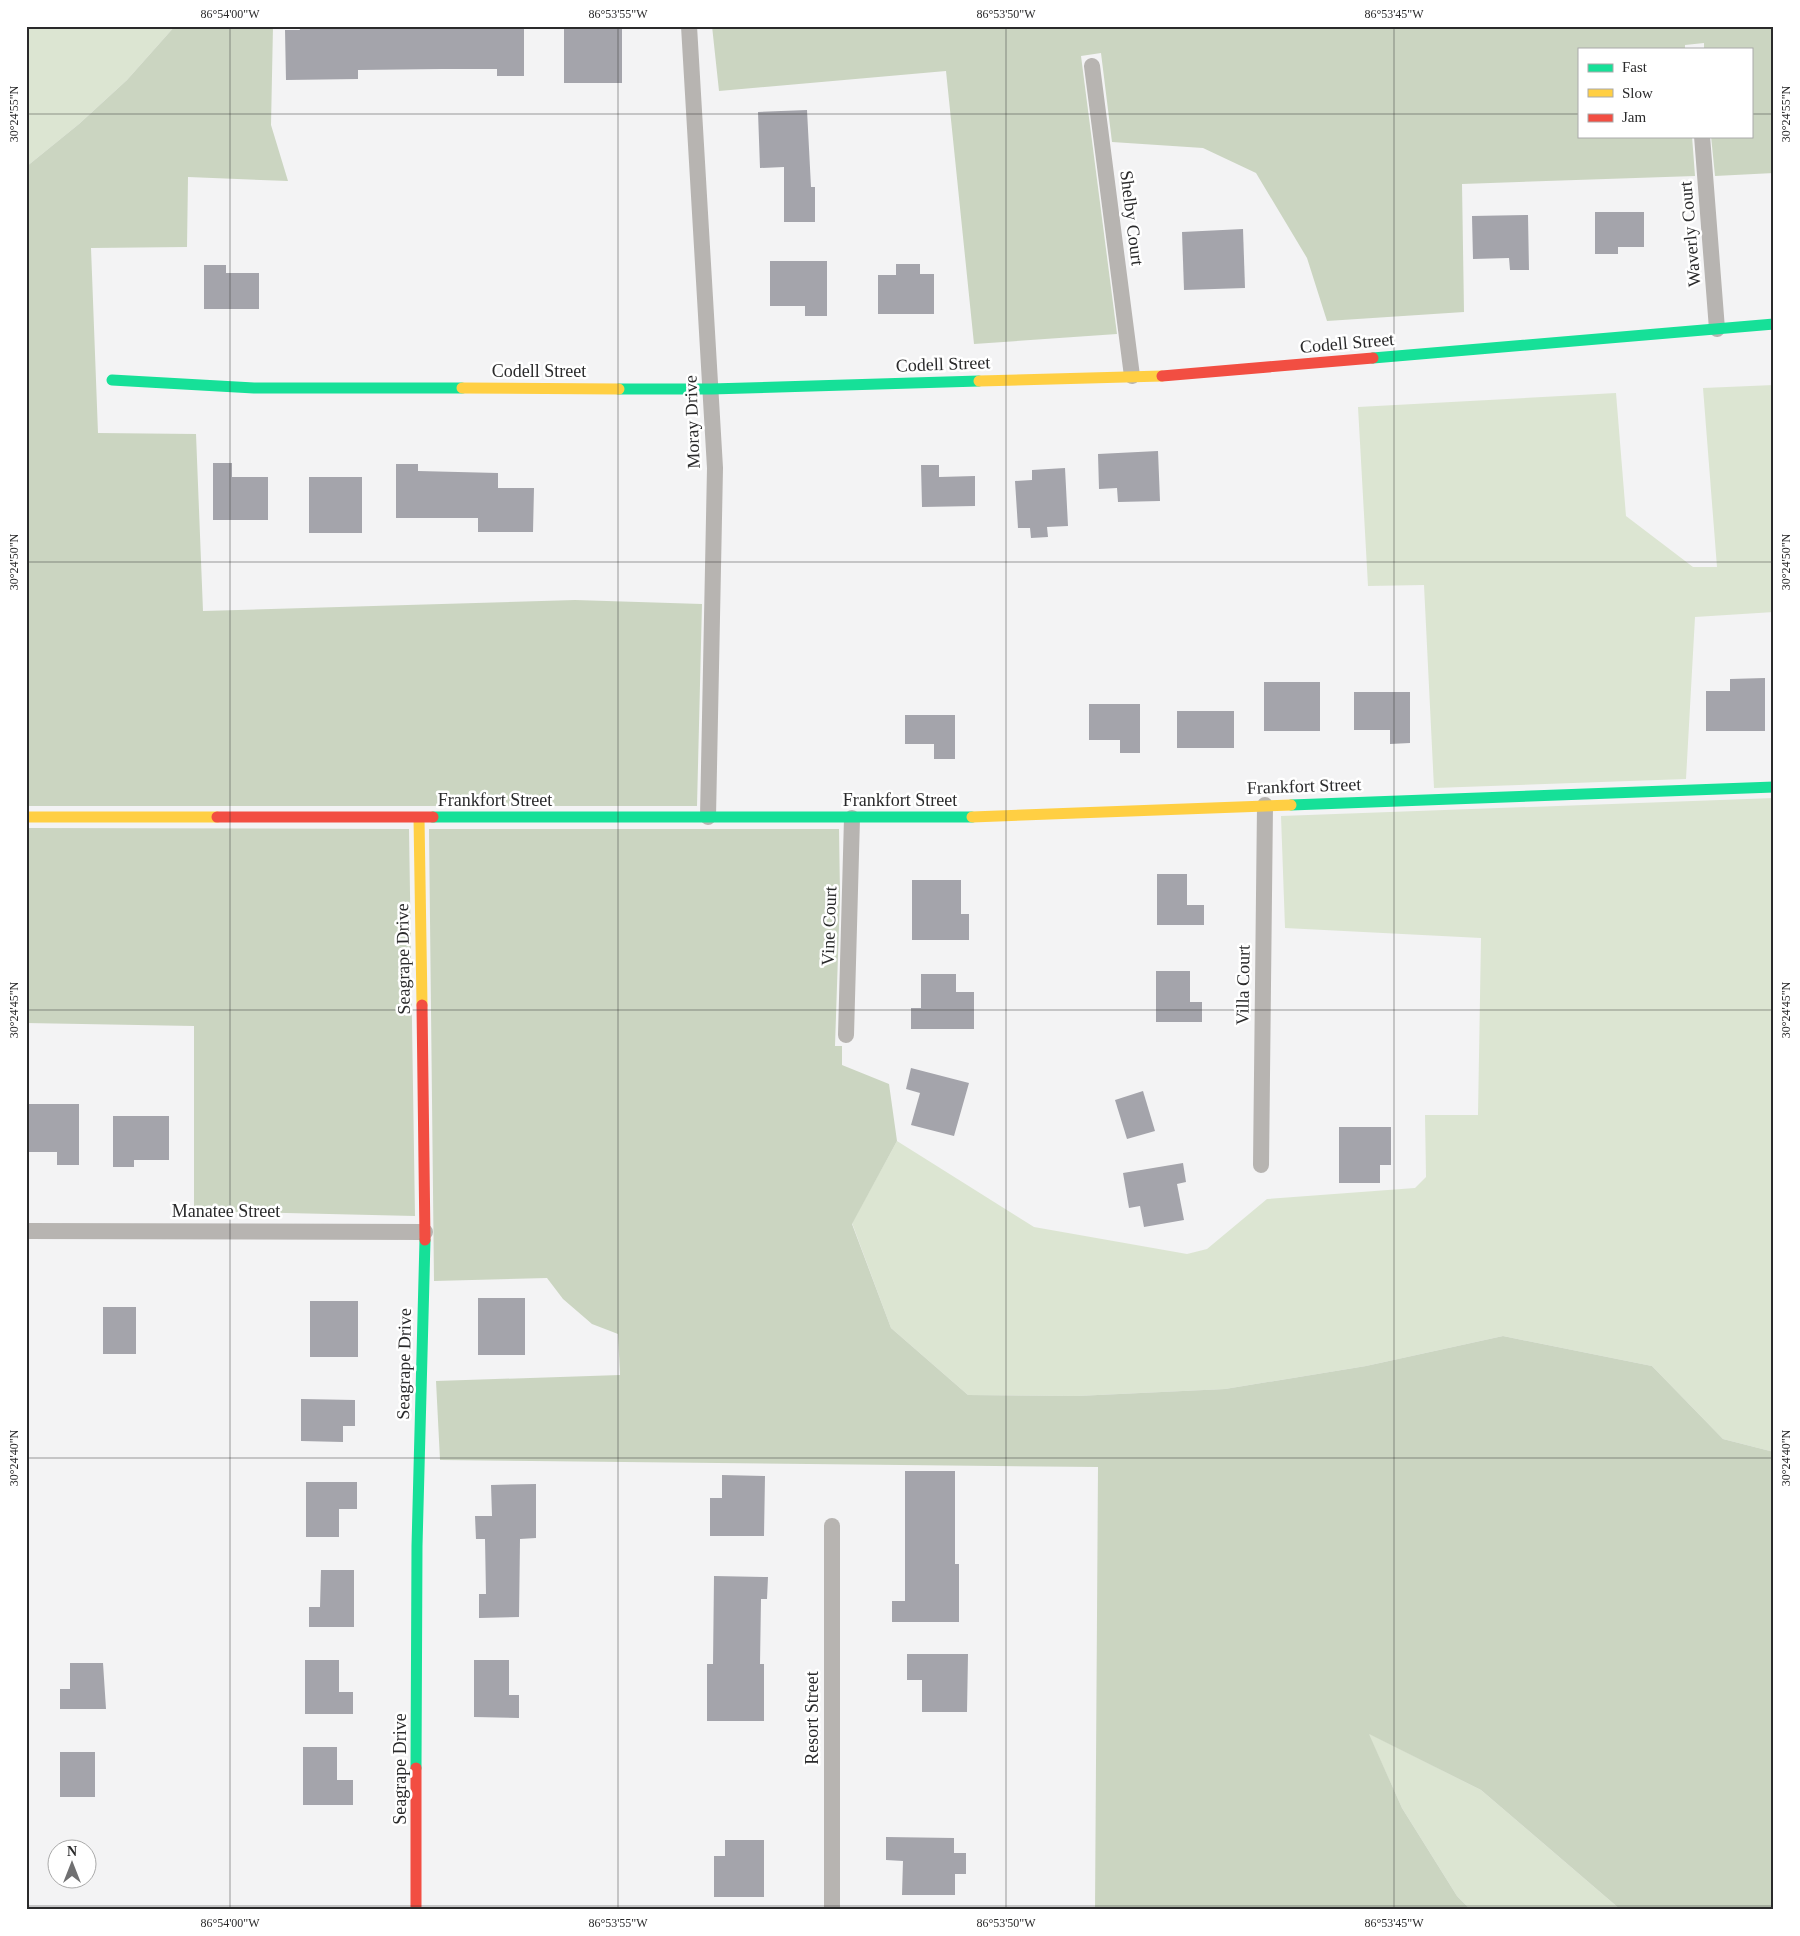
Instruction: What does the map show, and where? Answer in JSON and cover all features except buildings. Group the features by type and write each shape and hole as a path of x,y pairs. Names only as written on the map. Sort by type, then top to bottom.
{"street":[{"name":"Moray Drive","path":"689,26 715,468 708,818"},
{"name":"Shelby Court","path":"1092,66 1132,376"},
{"name":"Waverly Court","path":"1702,138 1717,329"},
{"name":"Codell Street","path":"112,380 254,388 711,389 1180,375 1774,324"},
{"name":"Frankfort Street","path":"26,817 935,818 1774,787"},
{"name":"Villa Court","path":"1261,1165 1265,805"},
{"name":"Seagrape Drive","path":"416,1910 417,1546 425,1232 418,818"},
{"name":"Vine Court","path":"846,1035 852,818"},
{"name":"Manatee Street","path":"26,1231 425,1232"},
{"name":"Resort Street","path":"832,1526 832,1910"}],"green space":[{"path":"26,26 175,26 127,80 79,124 26,167"},
{"path":"175,26 273,26 271,125 288,181 188,177 187,247 91,248 98,433 196,434 203,611 575,600 702,604 697,806 26,806 26,167 79,124 127,80"},
{"path":"712,26 1774,26 1774,173 1715,176 1711,138 1752,138 1752,48 1704,48 1704,43 1685,45 1685,48 1578,48 1578,138 1692,138 1695,176 1462,184 1464,312 1327,321 1307,258 1256,173 1203,148 1112,142 1101,53 1081,56 1117,334 974,344 946,71 719,91"},
{"path":"1774,385 1774,612 1695,617 1686,779 1434,788 1424,585 1368,586 1358,407 1616,393 1626,516 1693,567 1717,567 1703,388"},
{"path":"1774,798 1774,1452 1723,1439 1652,1366 1503,1336 1366,1366 1225,1389 1077,1396 968,1395 891,1328 852,1223 897,1141 1034,1227 1187,1254 1207,1249 1267,1199 1415,1188 1426,1177 1425,1115 1478,1115 1481,938 1285,928 1281,816"},
{"path":"26,828 409,829 415,1216 194,1211 194,1026 26,1023"},
{"path":"429,829 839,829 840,895 835,1046 842,1046 842,1065 889,1084 897,1141 852,1224 891,1328 968,1395 1077,1396 1225,1389 1366,1366 1503,1336 1652,1366 1723,1439 1774,1452 1774,1910 1621,1910 1481,1790 1369,1734 1402,1808 1457,1896 1471,1910 1095,1910 1098,1467 440,1460 436,1381 620,1375 618,1334 592,1324 563,1299 547,1278 434,1281"},
{"path":"1368,1733 1481,1790 1621,1910 1471,1910 1457,1896 1402,1808"}],"traffic: fast":[{"path":"1373,358 1774,324"},
{"path":"112,380 254,388 462,388"},
{"path":"619,389 711,389 979,381"},
{"path":"1291,805 1774,787"},
{"path":"433,817 972,817"},
{"path":"416,1768 417,1546 425,1240"}],"traffic: slow":[{"path":"979,381 1162,376"},
{"path":"462,388 619,389"},
{"path":"972,817 1291,805"},
{"path":"26,817 217,817"},
{"path":"419,818 422,1005"}],"traffic: jam":[{"path":"1162,376 1373,358"},
{"path":"217,817 433,817"},
{"path":"422,1005 425,1240"},
{"path":"416,1768 416,1910"}]}
